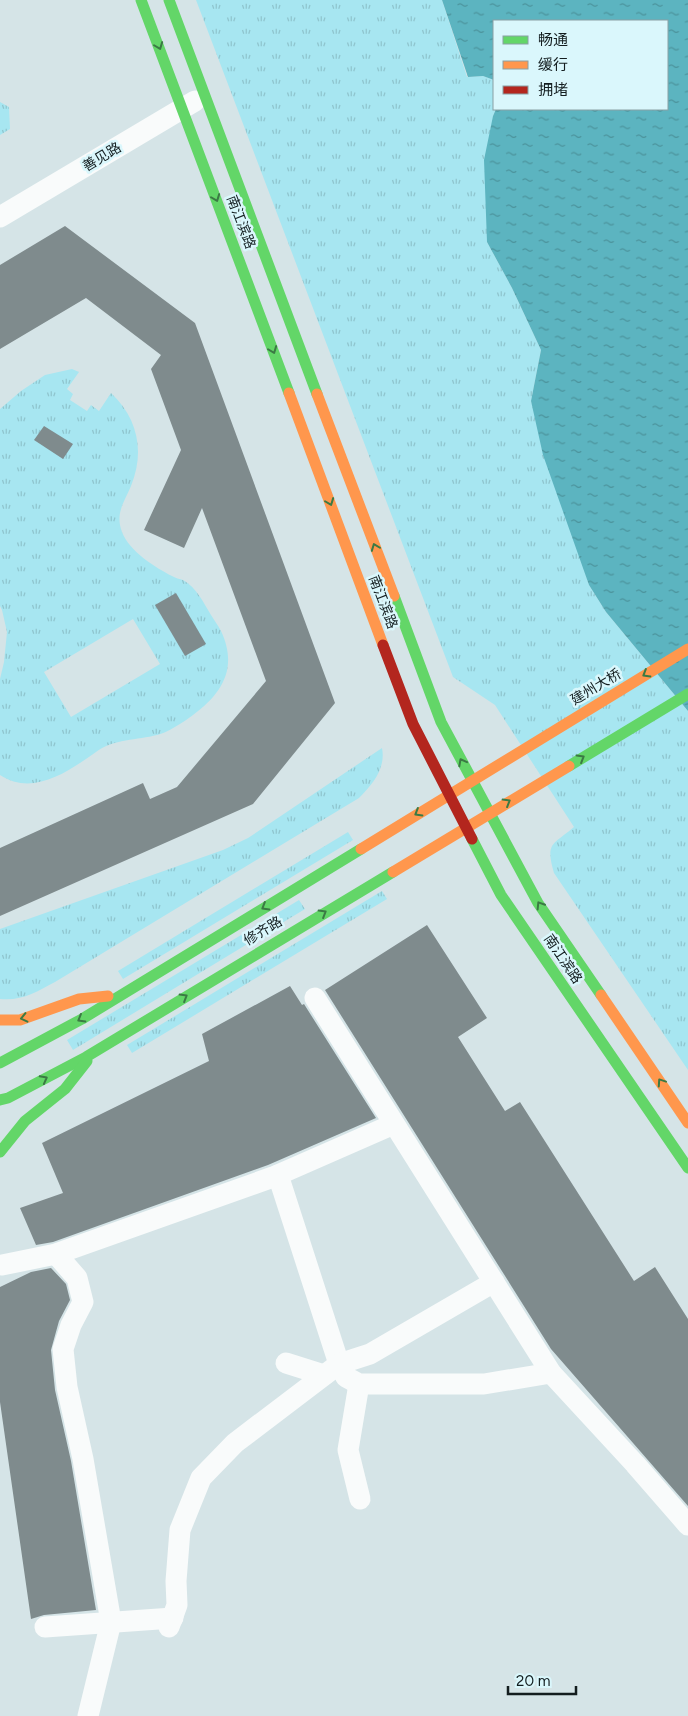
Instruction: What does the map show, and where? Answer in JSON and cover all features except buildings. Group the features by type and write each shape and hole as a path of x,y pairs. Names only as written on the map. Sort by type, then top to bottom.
{"main road":[{"name":"南江滨路","path":"141,0 413,724 501,895 688,1168"},
{"name":"南江滨路","path":"169,0 441,722 538,903 688,1123"},
{"name":"建州大桥","path":"520,751 688,649"},
{"name":"修齐路","path":"0,1100 8,1098 95,1051 688,694"},
{"name":"修齐路","path":"0,1063 122,994 520,751"},
{"path":"0,1020 20,1020 79,999 122,994"},
{"path":"0,1152 26,1121 65,1088 95,1051"}],"street":[{"name":"善见路","path":"0,203 203,91"},
{"name":"善见路","path":"0,218 180,104"},
{"path":"315,998 551,1374 635,1464 688,1525"},
{"path":"2,1265 56,1254 278,1175 394,1124"},
{"path":"278,1175 332,1370"},
{"path":"56,1254 77,1278 83,1302 71,1325 63,1349 67,1387 83,1459 111,1622 88,1716"},
{"path":"45,1627 111,1622 171,1622 177,1606 176,1581 180,1530 201,1478 235,1443 332,1370 370,1354 494,1282"},
{"path":"286,1363 332,1370 359,1384 484,1384 551,1374"},
{"path":"359,1384 348,1450 360,1499"}],"green space":[{"path":"196,0 442,0 467,77 483,76 493,80 493,110 496,110 493,116 487,242 512,288 541,350 531,401 589,585 606,612 688,711 688,1070 554,873 550,855 553,845 574,827 495,705 453,677"},
{"path":"0,102 9,107 10,129 0,135"},
{"path":"72,369 79,372 67,389 73,394 70,400 87,411 91,405 99,411 111,393 127,413 133,424 136,436 138,461 120,514 119,519 122,532 131,546 151,564 188,583 196,591 221,631 226,644 228,668 220,688 204,707 166,732 110,745 50,779 25,783 12,781 0,775 0,679 7,632 0,606 0,409 21,391 45,375","holes":["133,619 160,664 71,717 44,672"]},
{"path":"382,748 383,755 380,769 369,787 359,798 55,982 16,999 0,999 0,929 223,850 248,838"},
{"path":"348,832 353,840 123,979 118,971"},
{"path":"382,891 387,899 132,1053 127,1045"},
{"path":"299,900 305,909 73,1050 67,1040"}],"water":[{"path":"442,0 688,0 688,711 606,612 589,585 543,455 531,401 541,350 512,288 487,242 484,160 496,110 668,110 668,20 493,20 493,80 483,76 468,77"}],"traffic: fast":[{"path":"141,0 289,393"},
{"path":"169,0 317,394"},
{"path":"394,596 441,722 538,903 601,995"},
{"path":"569,766 688,694"},
{"path":"472,839 501,895 688,1168"},
{"path":"0,1063 82,1019 361,849"},
{"path":"0,1100 8,1098 86,1057 393,872"},
{"path":"0,1152 25,1121 65,1089 87,1061"}],"traffic: slow":[{"path":"289,393 383,645"},
{"path":"317,394 394,596"},
{"path":"361,849 688,649"},
{"path":"393,872 569,766"},
{"path":"601,995 688,1123"},
{"path":"0,1020 20,1020 79,999 108,996"}],"traffic: jam":[{"path":"383,645 413,724 472,839"}]}
